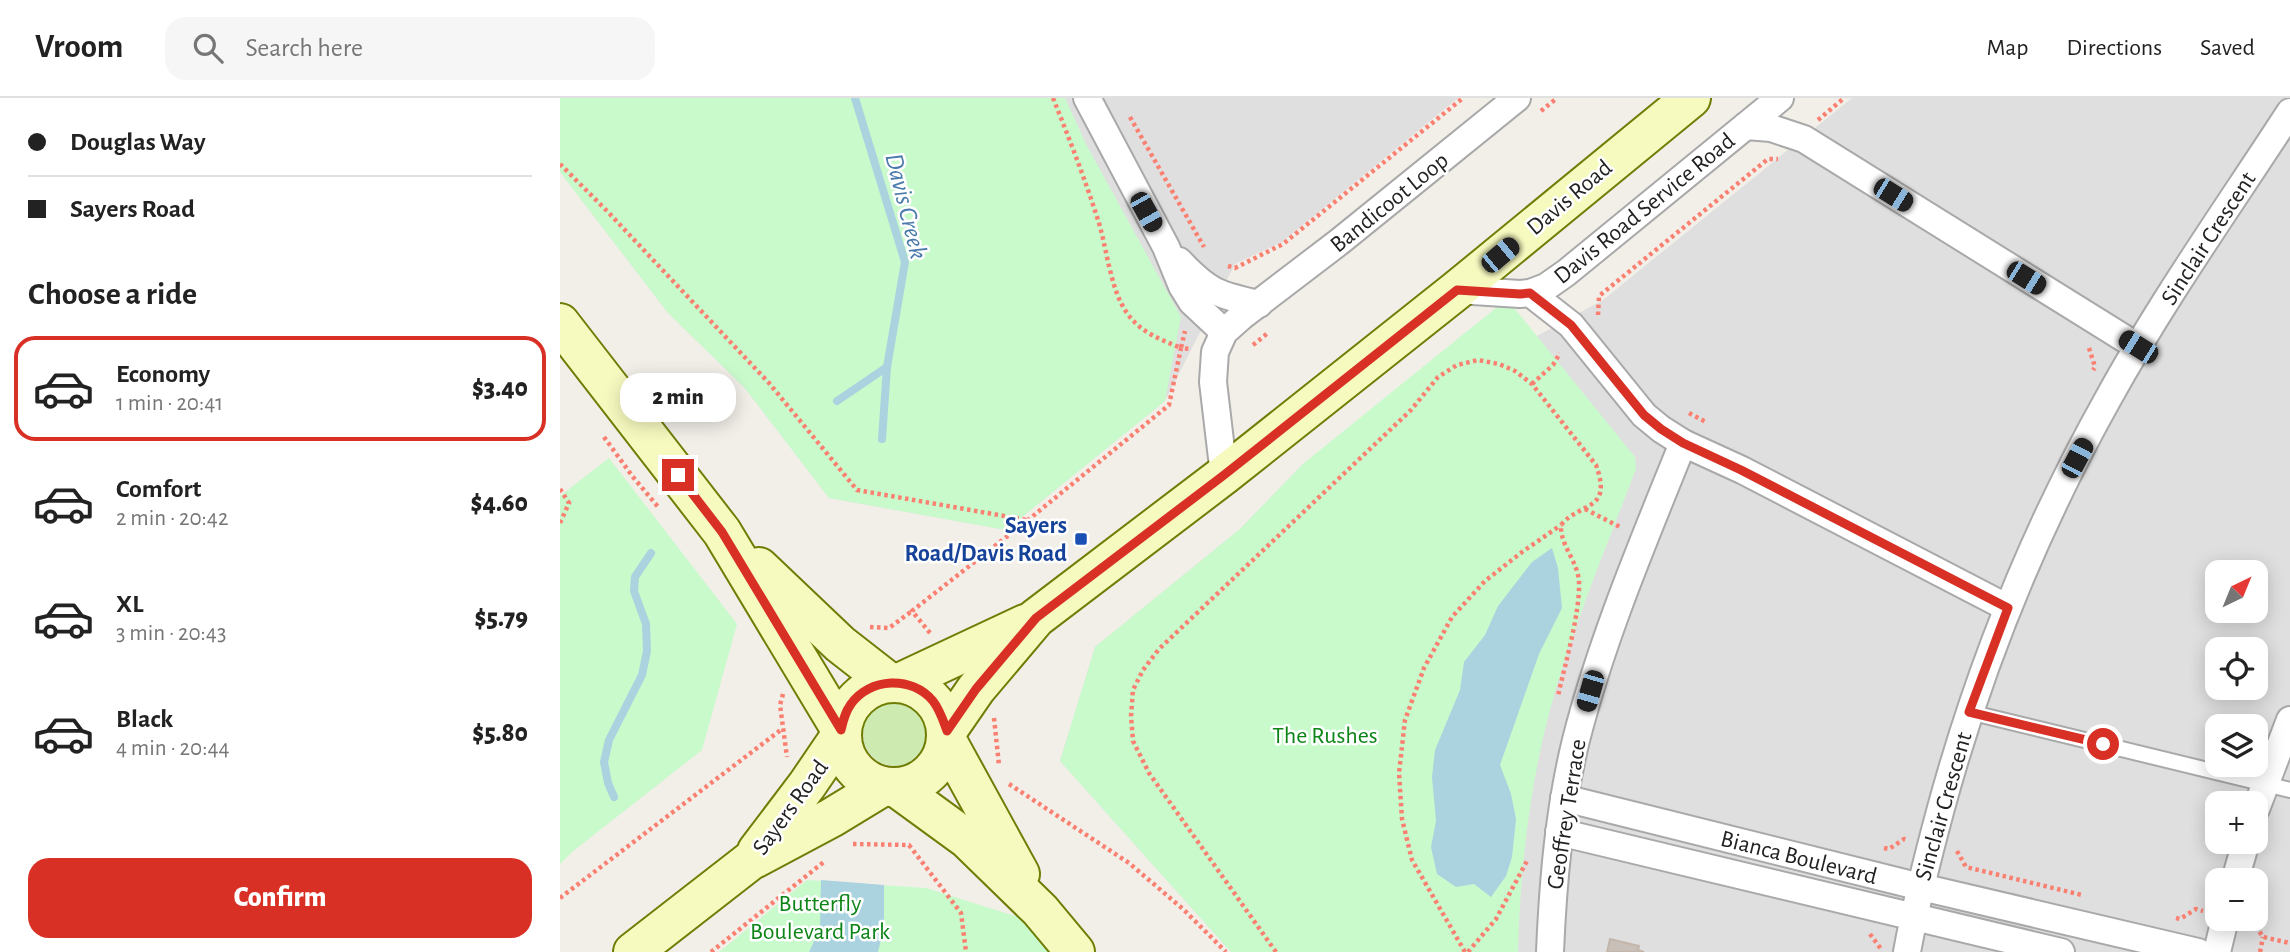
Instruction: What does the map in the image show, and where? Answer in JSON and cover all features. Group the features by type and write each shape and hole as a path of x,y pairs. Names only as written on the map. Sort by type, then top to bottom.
{"main road":[{"name":"Davis Road","path":"895,683 1036,618 1224,475 1457,290 1683,103"},
{"name":"Sayers Road","path":"560,323 722,532 841,733 807,786 750,862"},
{"name":"Sayers Road","path":"722,532 840,644 895,683"},
{"name":"Davis Road","path":"946,735 976,689 1036,618"},
{"path":"1040,910 946,735 942,713 931,698 917,688 895,683 876,685 862,692 845,716 841,733 844,753 853,768 866,780 890,787 943,819 1040,910 1075,952"},
{"path":"890,787 912,785 926,777 936,767 943,753 946,735"},
{"name":"Sayers Road","path":"750,862 890,787"},
{"path":"632,952 750,862"}],"street":[{"path":"1087,98 1166,247 1182,286 1192,302 1224,332 1215,352 1213,382 1224,475"},
{"name":"Bandicoot Loop","path":"1224,332 1517,98"},
{"name":"Davis Road Service Road","path":"1457,290 1520,294 1546,287 1780,98"},
{"path":"1789,98 1804,139"},
{"name":"Sinclair Crescent","path":"1908,952 1913,916 1969,712 2008,608 2066,478 2138,347 2290,112"},
{"path":"1746,126 1772,128 1804,139 2138,347"},
{"path":"1166,247 1210,290 1223,296 1259,304"},
{"path":"1566,273 1566,296 1575,330"},
{"path":"1530,293 1575,330 1644,415 1683,443 1754,476 2008,608"},
{"name":"Geoffrey Terrace","path":"1550,952 1559,832 1576,741 1598,666 1683,443"},
{"path":"2262,791 2290,720"},
{"name":"Bianca Boulevard","path":"1564,798 1921,887 2198,952"},
{"name":"Bianca Boulevard","path":"1559,832 2061,952"},
{"path":"2217,952 2229,931"}],"lane":[{"path":"1969,712 2290,790"}],"path":[{"path":"1053,98 1083,174 1119,296 1127,313 1143,330 1181,348"},
{"path":"1225,265 1236,268 1283,244 1463,98"},
{"path":"1124,107 1207,252"},
{"path":"1532,384 1553,365 1575,330 1597,318 1599,296 1768,159 1783,159 1804,139"},
{"path":"560,164 769,383 857,490 1028,520"},
{"path":"2089,347 2095,367 2084,384 2108,399"},
{"path":"1276,952 1149,773 1133,741 1133,690 1143,670 1159,649 1411,410 1438,377 1457,365 1478,360 1499,364 1515,371 1532,384 1596,465 1601,489 1598,499 1565,520 1485,581 1452,617 1424,668 1405,720 1399,774 1402,819 1412,860 1467,952 1496,919 1528,860 1529,848"},
{"path":"1688,412 1710,424"},
{"path":"601,432 633,478 667,518"},
{"path":"560,523 569,503 561,491"},
{"path":"1585,509 1645,539"},
{"path":"1557,700 1579,583 1578,572 1561,534 1561,525"},
{"path":"991,709 1000,768"},
{"path":"560,898 783,729"},
{"path":"1002,779 1129,863 1183,909 1226,952"},
{"path":"844,847 851,844 909,845 961,914 965,952"},
{"path":"711,952 828,858"},
{"path":"1857,931 1871,934 1882,950 1889,952"},
{"path":"2259,931 2263,937 2290,943"},
{"path":"2260,952 2263,937"}],"shaded area":[{"path":"560,98 1458,98 1282,242 1235,264 1165,401 1006,530 829,498 744,387 668,313 560,172"},
{"path":"1852,98 2290,98 2290,952 1231,952 1060,761 1095,647 1240,529 1304,463 1603,300"}],"green space":[{"path":"560,98 1065,98 1087,146 1181,317 1165,401 1006,530 829,498 744,387 668,313 560,172"},
{"name":"The Rushes","path":"1507,299 1635,457 1636,469 1568,649 1550,710 1536,770 1527,830 1518,952 1231,952 1060,761 1095,647 1240,529 1304,463"},
{"path":"609,458 737,624 702,750 560,864 560,496"},
{"path":"895,702 907,704 918,711 925,722 925,746 918,757 907,764 895,766 883,764 872,757 865,746 863,734 865,722 872,711 883,704"},
{"name":"Butterfly Boulevard Park","path":"807,880 926,888 1021,918 1049,952 719,952"}],"water":[{"path":"1552,548 1558,568 1562,608 1539,654 1500,765 1511,794 1516,819 1512,857 1506,876 1491,897 1474,884 1456,887 1437,874 1431,847 1436,821 1432,777 1435,750 1460,690 1464,662 1485,635 1498,606 1532,562"},
{"path":"821,880 884,885 884,927 878,952 809,952 820,929"}],"building":[{"path":"1610,939 1639,946 1638,950 1644,952 1607,952"}],"waterway":[{"name":"Davis Creek","path":"855,98 905,262 887,367 882,439"},
{"name":"Davis Creek","path":"837,401 887,367"},
{"name":"Davis Creek","path":"614,797 604,762 609,740 642,675 647,651 646,624 634,591 635,577 651,553"}],"place":[{"name":"Sayers Road/Davis Road","path":"1081,539"}],"route":[{"path":"678,475 722,532 841,730 852,703 862,692 876,685 900,683 917,688 931,698 942,713 947,731 976,689 1036,618 1224,475 1457,290 1530,293 1571,325 1630,399 1661,429 1683,443 1741,470 2008,608 1969,712 2103,744"}]}
